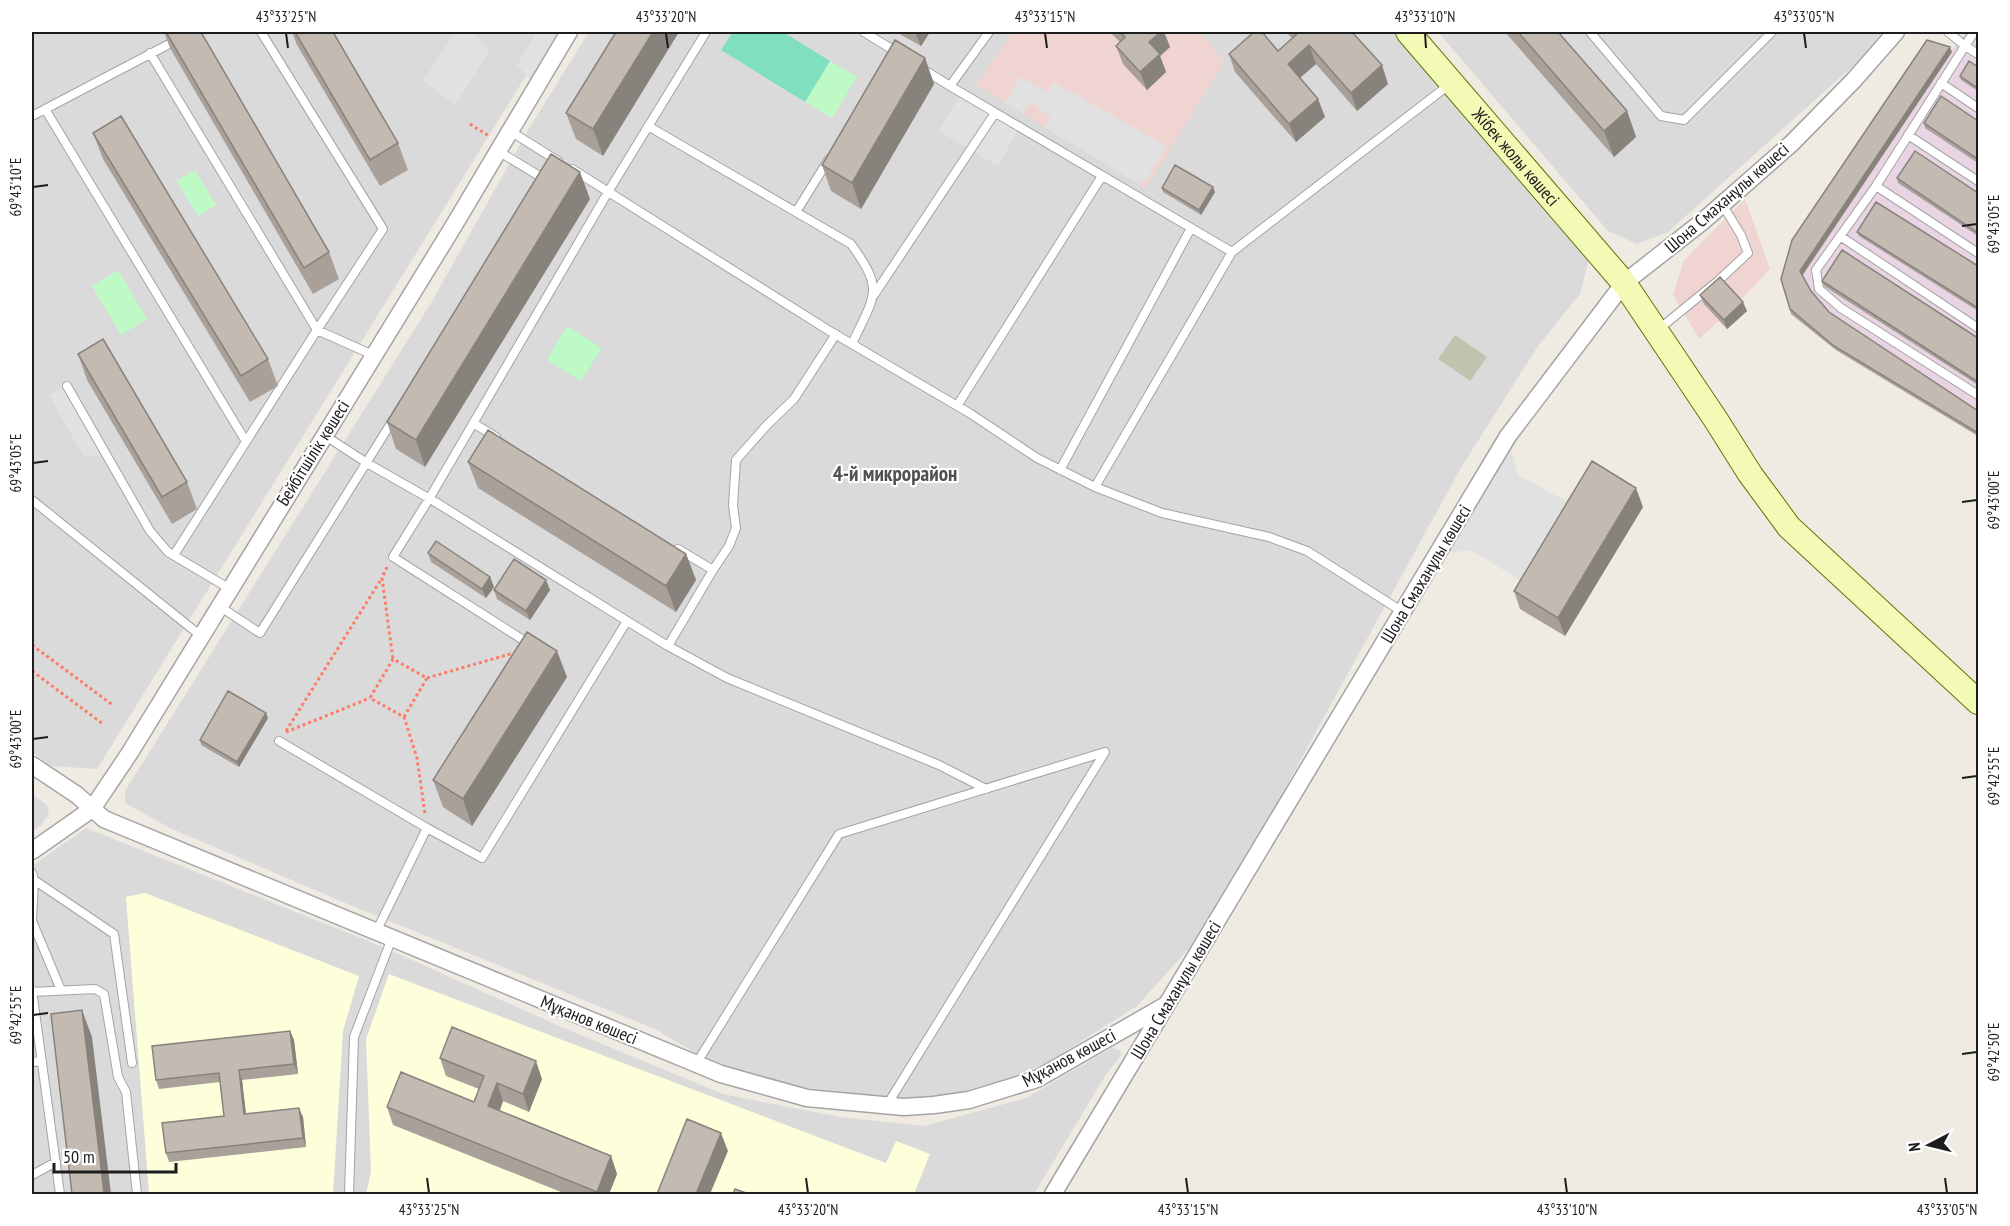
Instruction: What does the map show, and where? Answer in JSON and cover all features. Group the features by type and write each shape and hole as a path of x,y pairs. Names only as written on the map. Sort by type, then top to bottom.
{"main road":[{"name":"Жібек жолы көшесі","path":"1408,32 1624,283 1749,474 1789,527 1978,702"}],"street":[{"name":"Бейбітшілік көшесі","path":"32,851 92,809 129,754 569,32"},
{"name":"Шона Смаханұлы көшесі","path":"1053,1194 1508,436 1624,283 1722,204 1792,143 1853,81 1896,32"},
{"name":"Мұқанов көшесі","path":"32,765 77,795 104,819 721,1074 807,1098 904,1107 969,1100 1037,1079 1167,1005"}],"lane":[{"path":"32,116 192,32"},
{"path":"174,555 383,229 261,32"},
{"path":"538,650 393,557 608,192 706,32"},
{"path":"864,32 904,57"},
{"path":"950,86 989,32"},
{"path":"1590,32 1661,116 1684,120 1772,32"},
{"path":"1948,32 1978,54"},
{"path":"1974,32 1876,186 1816,270 1819,289 1841,308 1978,395"},
{"path":"888,61 895,51"},
{"path":"150,53 317,330 373,355"},
{"path":"913,63 1232,252"},
{"path":"1095,487 1232,252 1452,82"},
{"path":"1941,83 1978,108"},
{"path":"45,109 246,440"},
{"path":"852,344 874,295 995,113"},
{"path":"648,126 851,244 867,266 872,278 874,295"},
{"path":"510,131 852,344 957,406 1037,458 1095,487 1162,513 1269,537 1307,551 1402,612"},
{"path":"1908,135 1978,180"},
{"path":"498,151 547,180 541,189"},
{"path":"796,212 833,152"},
{"path":"957,406 1102,176"},
{"path":"1876,186 1978,253"},
{"path":"1656,331 1718,281 1748,253 1741,235 1722,204"},
{"path":"1060,470 1191,228"},
{"path":"1840,236 1978,327"},
{"path":"668,646 729,546 736,528 734,505 736,460 794,399 836,334"},
{"path":"67,386 150,531 168,552 230,589"},
{"path":"219,606 260,633 398,413"},
{"path":"473,423 503,441"},
{"path":"324,434 367,463 668,646 727,678 939,765 986,789"},
{"path":"32,501 201,636"},
{"path":"673,546 713,570"},
{"path":"279,741 482,858 627,621"},
{"path":"696,1064 839,834 1105,752 886,1106"},
{"path":"376,932 427,828"},
{"path":"33,876 32,921 61,990"},
{"path":"33,876 114,934 132,1063"},
{"path":"349,1194 354,1037 392,938"},
{"path":"60,1194 32,991 95,988 104,993 118,1077 126,1092 136,1194"},
{"path":"32,1062 42,1061"},
{"path":"32,1175 56,1162"}],"path":[{"path":"381,578 393,659 370,698 285,732 393,557"},
{"path":"32,645 114,706"},
{"path":"404,717 427,678 519,652 538,650"},
{"path":"393,659 427,678"},
{"path":"32,671 103,724"},
{"path":"370,698 404,717 417,759 427,828"}],"shaded area":[{"path":"32,32 553,32 97,769 51,766 32,752"},
{"path":"455,32 472,32 490,51 455,105 423,81"},
{"path":"537,32 569,32 536,86 517,65"},
{"path":"589,32 1399,32 1589,259 1580,294 1538,346 1462,466 1250,852 1191,946 1137,1006 1045,1064 997,1082 949,1096 903,1098 807,1088 714,1064 655,1029 338,900 170,828 125,803 125,791 431,303 531,125"},
{"path":"1013,32 1200,32 1224,62 1146,188 976,85"},
{"path":"1438,32 1882,32 1864,56 1668,232 1637,244 1608,231"},
{"path":"1965,32 1978,32 1978,436 1836,350 1791,314 1783,283"},
{"path":"1020,77 1048,92 1054,82 1166,146 1146,181 1142,180 1140,185 1045,127 1051,117 1031,102 1023,113 1005,103"},
{"path":"961,93 1020,127 998,166 939,131"},
{"path":"1745,199 1770,269 1739,302 1747,311 1727,329 1719,321 1699,339 1673,295 1684,260"},
{"path":"1455,335 1487,357 1470,381 1438,359"},
{"path":"67,386 106,455 84,457 49,395"},
{"path":"1508,436 1518,475 1581,509 1533,588 1471,550 1437,554"},
{"path":"32,794 47,805 49,814 32,832"},
{"path":"86,828 383,947 566,1029 723,1094 840,1117 924,1126 1026,1098 1112,1048 1121,1051 1121,1055 1105,1076 1034,1194 32,1194 32,866"},
{"path":"145,893 359,976 343,1031 333,1194 149,1194 126,897"},
{"path":"389,974 886,1163 896,1141 930,1154 914,1194 366,1194 371,1172 366,1039"}],"green space":[{"path":"733,32 783,32 830,61 805,102 721,50"},
{"path":"830,61 857,77 832,118 805,102"},
{"path":"195,170 216,205 198,216 177,181"},
{"path":"118,270 147,319 121,335 92,286"},
{"path":"567,326 602,348 581,381 547,360"}],"building":[{"path":"166,32 201,32 329,252 304,268"},
{"path":"295,32 333,32 398,143 370,160"},
{"path":"616,32 653,32 593,129 566,113"},
{"path":"1120,32 1161,32 1149,42 1160,54 1140,72 1116,46 1125,37"},
{"path":"1254,32 1262,32 1278,51 1297,34 1295,32 1352,32 1382,65 1351,93 1309,45 1288,64 1318,99 1289,124 1229,54"},
{"path":"1518,32 1558,32 1627,111 1604,131"},
{"path":"895,40 925,58 852,183 822,165"},
{"path":"1927,40 1950,47 1800,271 1811,291 1829,312 1978,411 1978,433 1834,346 1790,309 1781,279 1792,240"},
{"path":"1969,61 1978,67 1978,88 1960,76"},
{"path":"1941,96 1978,121 1978,159 1924,123"},
{"path":"121,116 268,359 241,376 93,133"},
{"path":"1915,151 1978,193 1978,233 1897,178"},
{"path":"551,154 580,172 416,440 387,422"},
{"path":"1175,165 1213,187 1199,210 1162,188"},
{"path":"1876,202 1978,266 1978,308 1857,232"},
{"path":"1842,250 1978,338 1978,382 1822,281"},
{"path":"1720,277 1743,302 1724,320 1700,295"},
{"path":"103,339 187,482 162,497 78,354"},
{"path":"488,430 686,554 666,586 468,462"},
{"path":"1592,461 1636,488 1558,618 1514,591"},
{"path":"436,541 490,577 482,589 428,553"},
{"path":"514,559 546,580 526,611 494,590"},
{"path":"527,632 557,651 463,799 433,780"},
{"path":"228,691 266,713 237,762 200,740"},
{"path":"82,1010 104,1193 72,1194 51,1014"},
{"path":"452,1027 536,1061 523,1094 497,1083 488,1106 611,1156 597,1192 387,1107 401,1072 474,1102 484,1076 440,1058"},
{"path":"290,1031 294,1064 239,1070 244,1114 299,1108 303,1138 166,1153 162,1123 224,1116 219,1073 156,1080 152,1046"},
{"path":"687,1119 721,1133 696,1194 657,1194"},
{"path":"735,1189 749,1194 733,1194"}],"district":[{"name":"4-й микрорайон","path":"895,474"}]}
